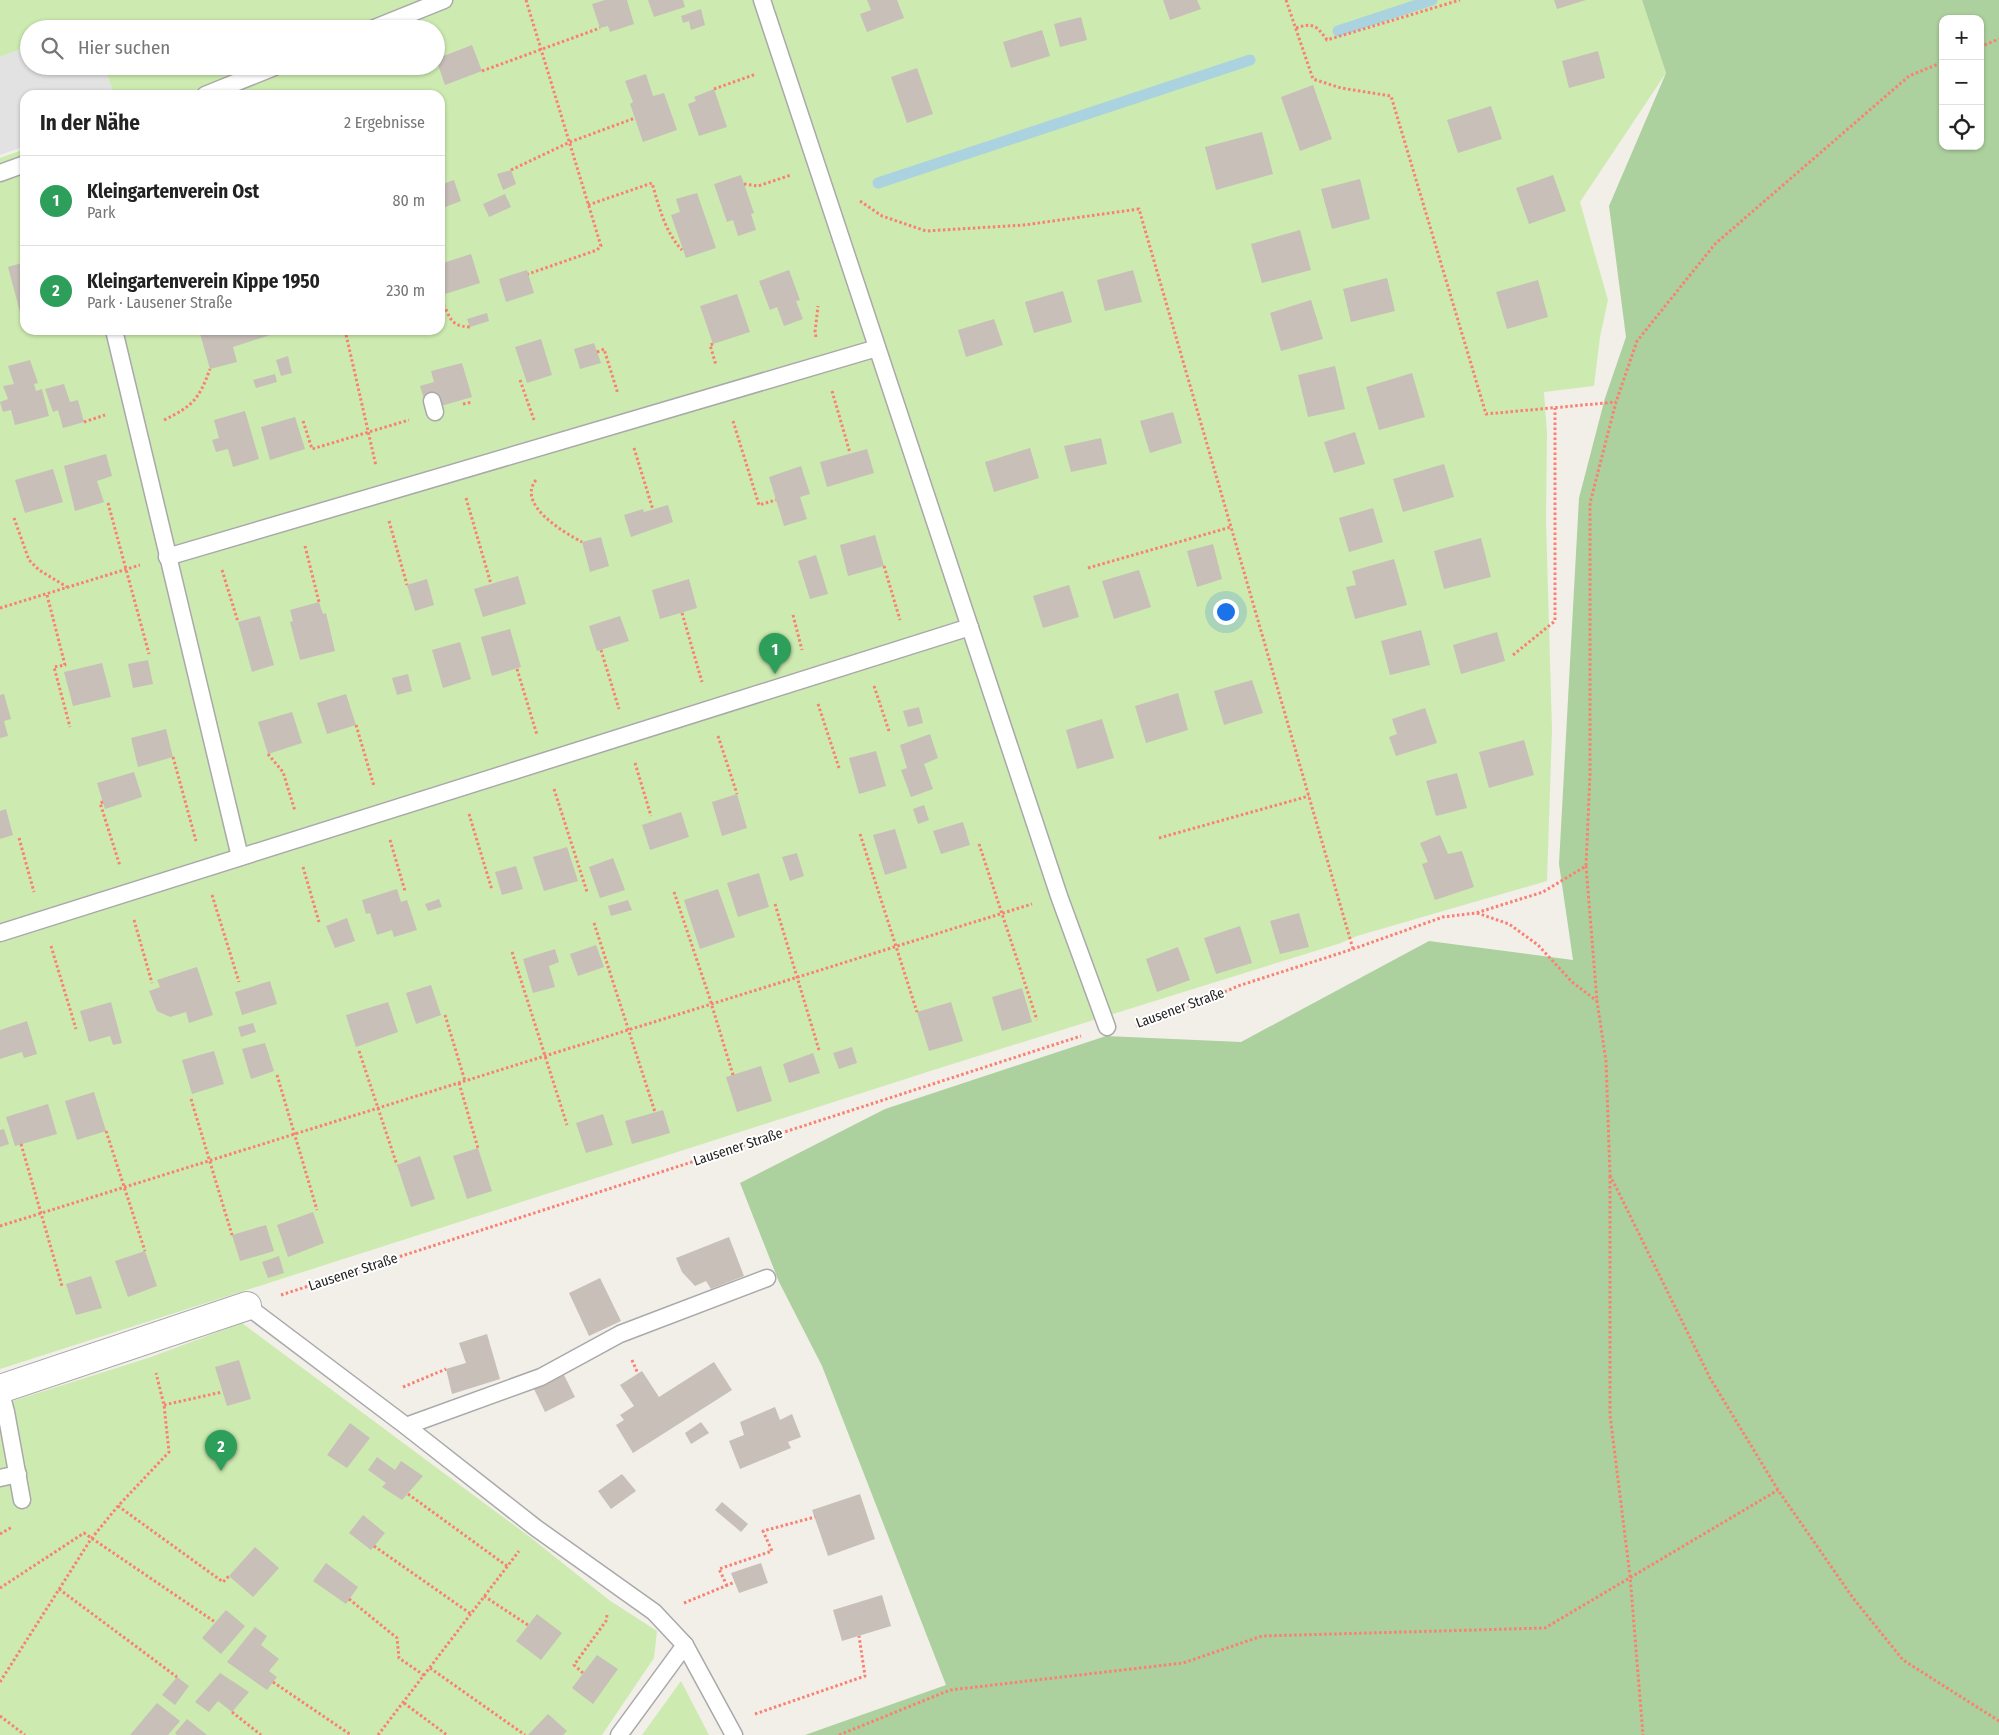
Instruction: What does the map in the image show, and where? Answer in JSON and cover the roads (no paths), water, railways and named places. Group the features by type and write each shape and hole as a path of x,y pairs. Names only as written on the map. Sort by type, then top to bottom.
{"street":[{"path":"0,1389 247,1306"}],"lane":[{"path":"394,20 444,0"},
{"path":"762,0 1059,896 1107,1027"},
{"path":"217,90 255,75"},
{"path":"0,173 20,166"},
{"path":"115,335 240,857"},
{"path":"167,557 878,348"},
{"path":"0,933 970,627"},
{"path":"406,1426 540,1377 620,1334 766,1278"},
{"path":"247,1306 406,1426 536,1528 657,1616 685,1645 732,1731"},
{"path":"0,1389 22,1500"},
{"path":"0,1478 18,1474"},
{"path":"619,1735 685,1645"}],"waterway":[{"path":"1338,31 1432,0"},
{"path":"878,183 1250,60"}],"place":[{"name":"Kleingartenverein Ost","path":"775,674"},
{"name":"Kleingartenverein Kippe 1950","path":"221,1471"}]}
